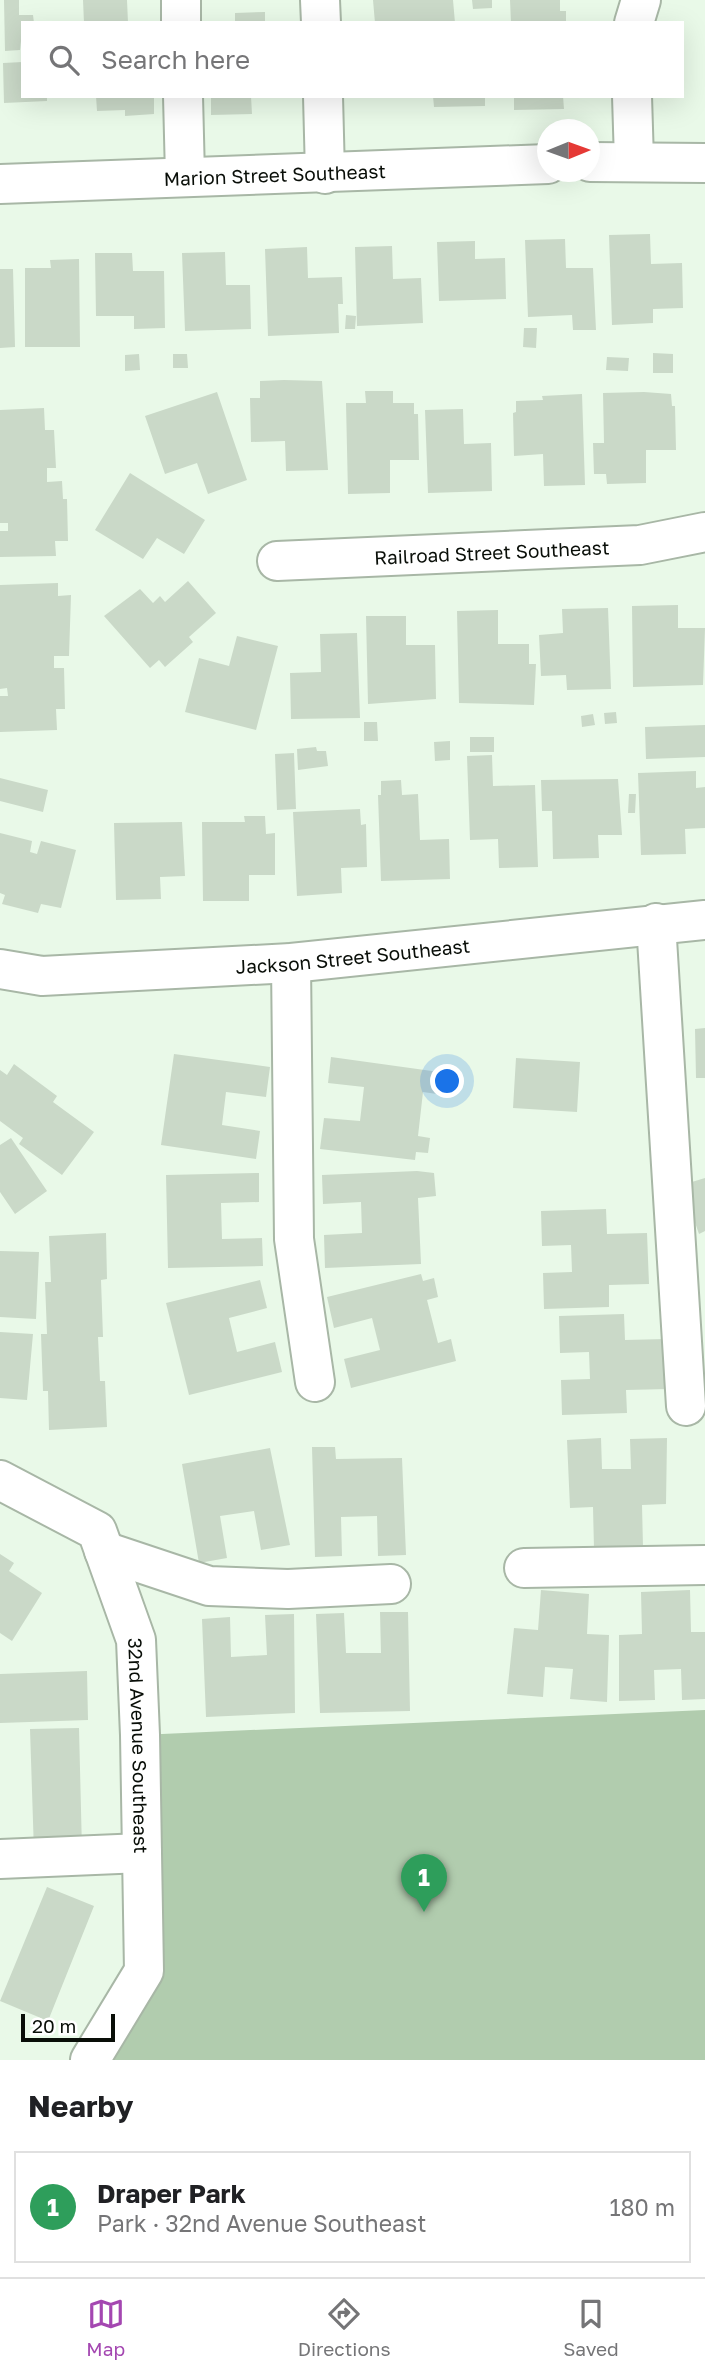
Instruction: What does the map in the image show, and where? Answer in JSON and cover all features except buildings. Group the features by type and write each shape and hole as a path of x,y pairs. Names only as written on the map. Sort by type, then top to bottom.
{"street":[{"path":"181,0 181,21"},
{"path":"320,0 321,21"},
{"path":"635,21 640,0"},
{"path":"183,98 185,176"},
{"path":"323,98 325,174"},
{"path":"632,98 634,160"},
{"path":"600,162 705,163"},
{"name":"Marion Street Southeast","path":"0,184 537,164"},
{"name":"Railroad Street Southeast","path":"277,561 640,545 705,532"},
{"name":"Jackson Street Southeast","path":"0,969 42,976 291,963 705,920"},
{"path":"656,923 687,1406"},
{"path":"291,963 294,1239 315,1382"},
{"name":"32nd Avenue Southeast","path":"0,1480 97,1531 136,1640 144,1971 90,2060"},
{"path":"104,1551 209,1586 288,1589 391,1584"},
{"path":"524,1568 705,1565"},
{"path":"0,1859 142,1853"}],"green space":[{"path":"705,1710 705,2060 90,2060 143,1971 140,1735"}],"place":[{"name":"Draper Park","path":"424,1912"}]}
